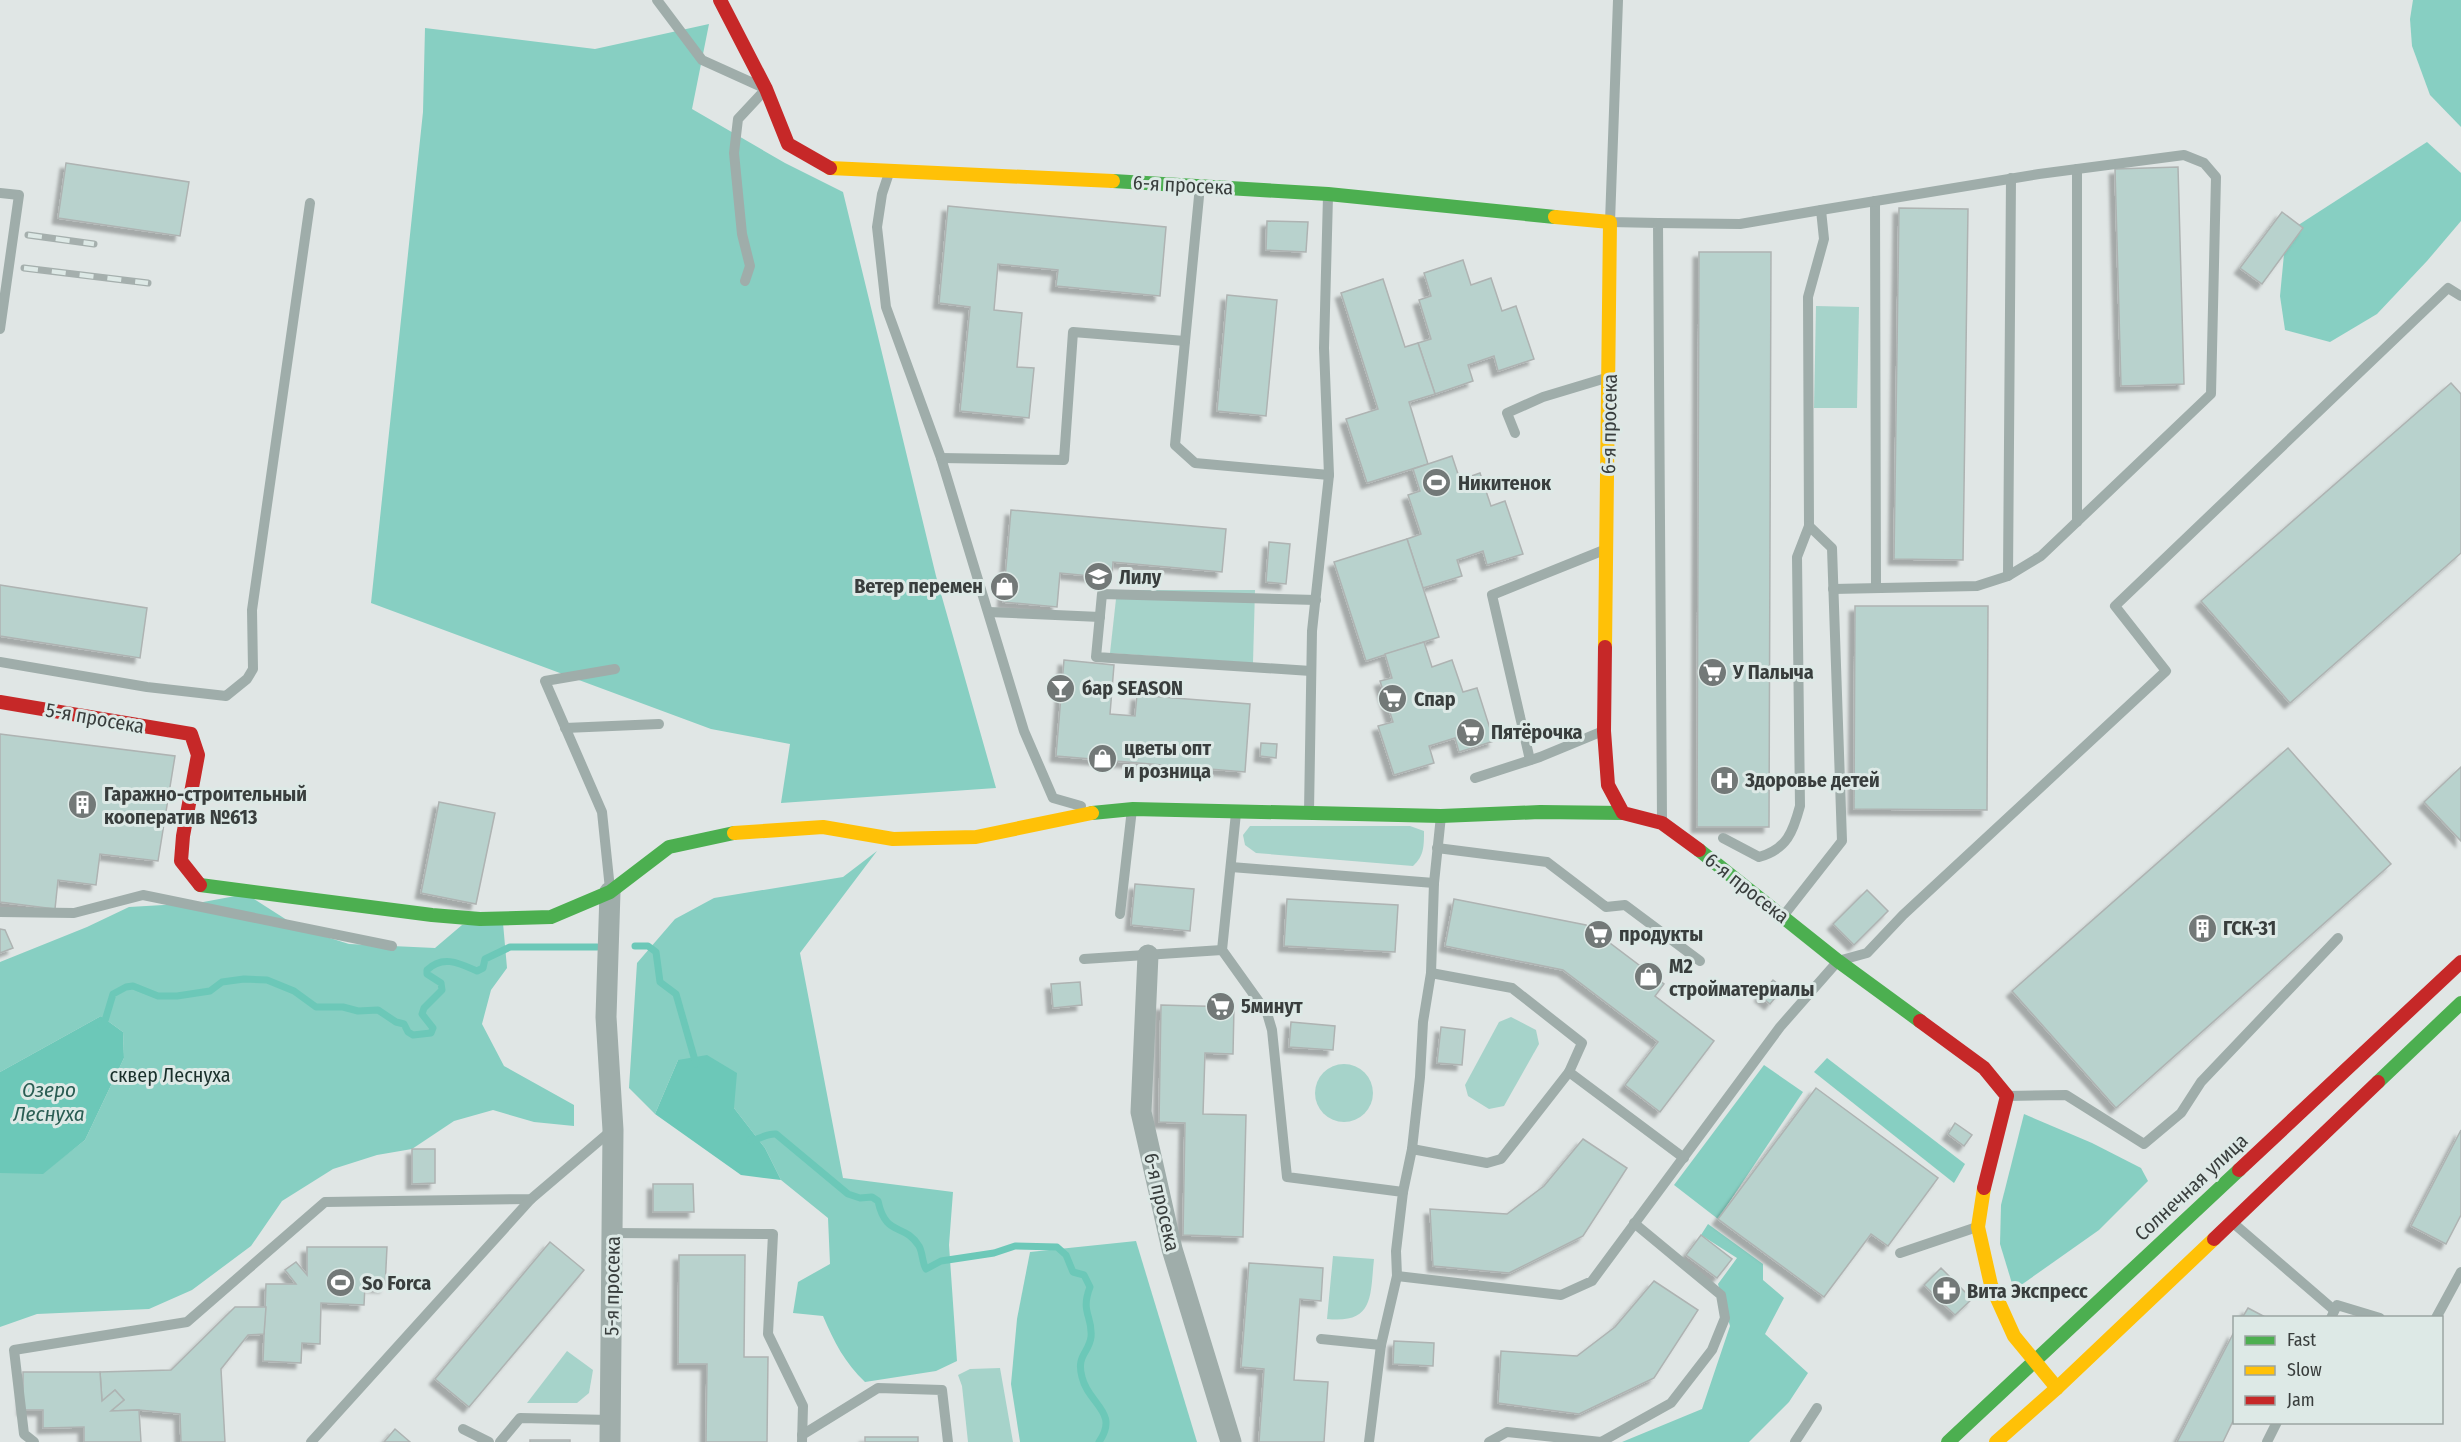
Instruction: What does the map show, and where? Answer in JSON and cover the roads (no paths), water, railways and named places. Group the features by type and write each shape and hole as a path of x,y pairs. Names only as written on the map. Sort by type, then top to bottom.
{"street":[{"name":"6-я просека","path":"720,0 766,89 788,144 829,168 1200,185 1328,194 1610,222 1604,731 1608,785 1623,813 1662,823 1683,837 1838,961 1984,1068 2007,1095"},
{"name":"5-я просека","path":"0,702 190,734 198,755 183,836 181,861 201,886 480,919 551,917 610,892 606,1017 613,1130 610,1442"},
{"path":"610,892 669,847 736,832 824,827 893,839 976,837 1031,824 1132,808 1236,813 1441,816 1540,812 1623,813"},
{"name":"6-я просека","path":"1148,955 1141,1112 1173,1249 1231,1442"},
{"name":"Солнечная улица","path":"1948,1442 2034,1359 2461,962"},
{"path":"1996,1442 2057,1388 2461,1002"},
{"path":"2007,1095 1977,1227 1991,1285 2014,1336 2057,1388"}],"lane":[{"path":"657,0 702,60 766,89 738,119 734,153 742,234 750,266 745,281"},
{"path":"1618,0 1610,222 1740,224 2011,178 2184,155 2204,163 2216,177 2211,394 2041,556 2008,576 1977,586 1833,589"},
{"path":"2077,169 2077,522"},
{"path":"889,172 882,194 877,227 886,306 941,458 1024,731 1053,798 1102,811"},
{"path":"2008,576 2011,178"},
{"path":"1200,185 1175,445 1195,462 1329,475"},
{"path":"0,193 19,195 0,329"},
{"path":"1309,813 1312,631 1329,475 1324,348 1328,194"},
{"path":"1875,201 1876,588"},
{"path":"0,662 147,687 226,696 247,679 253,669 252,610 310,203"},
{"path":"1723,838 1759,857 1772,853 1793,833 1800,806 1797,557 1809,526 1808,297 1824,239 1821,210"},
{"path":"1658,223 1662,823"},
{"path":"1397,1276 1562,1295 1592,1281 1780,1027 1838,961 1867,953 1903,915 2166,672 2115,606 2448,288 2461,296"},
{"path":"941,458 1064,460 1073,332 1185,341"},
{"path":"1515,433 1507,413 1543,397 1609,376"},
{"path":"1784,916 1842,842 1832,548 1809,526"},
{"path":"1530,760 1492,595 1607,548"},
{"path":"1311,672 1096,657 1102,594 1316,600"},
{"path":"989,612 1100,617"},
{"path":"610,892 602,812 545,681 615,669"},
{"path":"565,728 659,724"},
{"path":"1475,778 1530,760 1604,731"},
{"path":"1120,914 1132,808"},
{"path":"1236,813 1222,950 1267,1013 1272,1030 1287,1177 1403,1192"},
{"path":"1369,1442 1381,1345 1397,1276 1396,1251 1403,1192 1412,1149 1423,1022 1431,973 1434,883 1441,816"},
{"path":"1437,848 1547,862 1606,907 1625,905 1700,961"},
{"path":"1231,867 1434,883"},
{"path":"0,912 74,913 143,895 392,946"},
{"path":"2007,1095 2066,1095 2144,1144 2181,1113 2201,1082 2338,938"},
{"path":"1084,959 1222,950"},
{"path":"1412,1149 1487,1162 1501,1160 1569,1072 1582,1042 1512,988 1431,973"},
{"path":"1569,1072 1684,1158"},
{"path":"311,1442 531,1199 613,1130"},
{"path":"33,1442 24,1434 14,1350 187,1322 326,1202 531,1199"},
{"path":"2232,1222 2333,1314 2337,1305 2376,1316"},
{"path":"1489,1442 1507,1432 1601,1442 1671,1403 1712,1350 1725,1318 1721,1295 1634,1223"},
{"path":"1900,1253 1977,1227"},
{"path":"612,1233 774,1234 768,1334 803,1406 802,1438"},
{"path":"2437,1316 2461,1272"},
{"path":"2450,1292 2461,1297"},
{"path":"1321,1339 1381,1345"},
{"path":"802,1438 878,1388 942,1390 948,1442"},
{"path":"1795,1442 1817,1408"},
{"path":"500,1442 520,1418 610,1420"},
{"path":"2267,1442 2276,1424"},
{"path":"463,1429 489,1442"}],"water":[{"name":"Озеро Леснуха","path":"101,1016 123,1032 124,1058 85,1140 43,1174 0,1173 0,1072"},
{"path":"707,1055 737,1073 734,1108 765,1148 781,1180 741,1175 655,1114 678,1060"}],"waterway":[{"path":"635,946 648,946 656,952 660,982 676,994 696,1064"},
{"path":"101,1026 104,1024 113,994 126,987 133,986 158,996 177,996 210,991 222,982 244,979 267,980 294,991 316,1007 343,1007 358,1011 378,1010 396,1022 404,1024 408,1032 413,1035 431,1033 433,1028 422,1014 424,1008 442,990 441,983 427,974 427,970 433,965 446,961 477,971 483,968 485,959 510,947 597,947"},
{"path":"750,1140 776,1134 848,1194 860,1198 872,1197 878,1201 881,1213 886,1220 907,1234 919,1246 926,1269 941,1261 994,1253 1015,1246 1057,1247 1066,1255 1073,1272 1084,1275 1090,1287 1086,1309 1091,1337 1082,1359 1081,1370 1085,1386 1104,1415 1105,1432 1099,1442"}],"railway":[{"path":"28,235 94,244"},
{"path":"24,268 148,283"}],"place":[{"name":"Никитенок","path":"1437,483"},
{"name":"Лилу","path":"1098,577"},
{"name":"Ветер перемен","path":"1004,586"},
{"name":"У Палыча","path":"1712,672"},
{"name":"бар SEASON","path":"1061,688"},
{"name":"Спар","path":"1393,699"},
{"name":"Пятёрочка","path":"1470,732"},
{"name":"цветы опт и розница","path":"1103,759"},
{"name":"Здоровье детей","path":"1724,780"},
{"name":"Гаражно-строительный кооператив №613","path":"83,805"},
{"name":"ГСК-31","path":"2202,928"},
{"name":"продукты","path":"1598,934"},
{"name":"М2 стройматериалы","path":"1648,977"},
{"name":"5минут","path":"1220,1006"},
{"name":"So Forca","path":"341,1283"},
{"name":"Вита Экспресс","path":"1946,1291"}],"park label":[{"name":"сквер Леснуха","path":"170,1075"}]}
